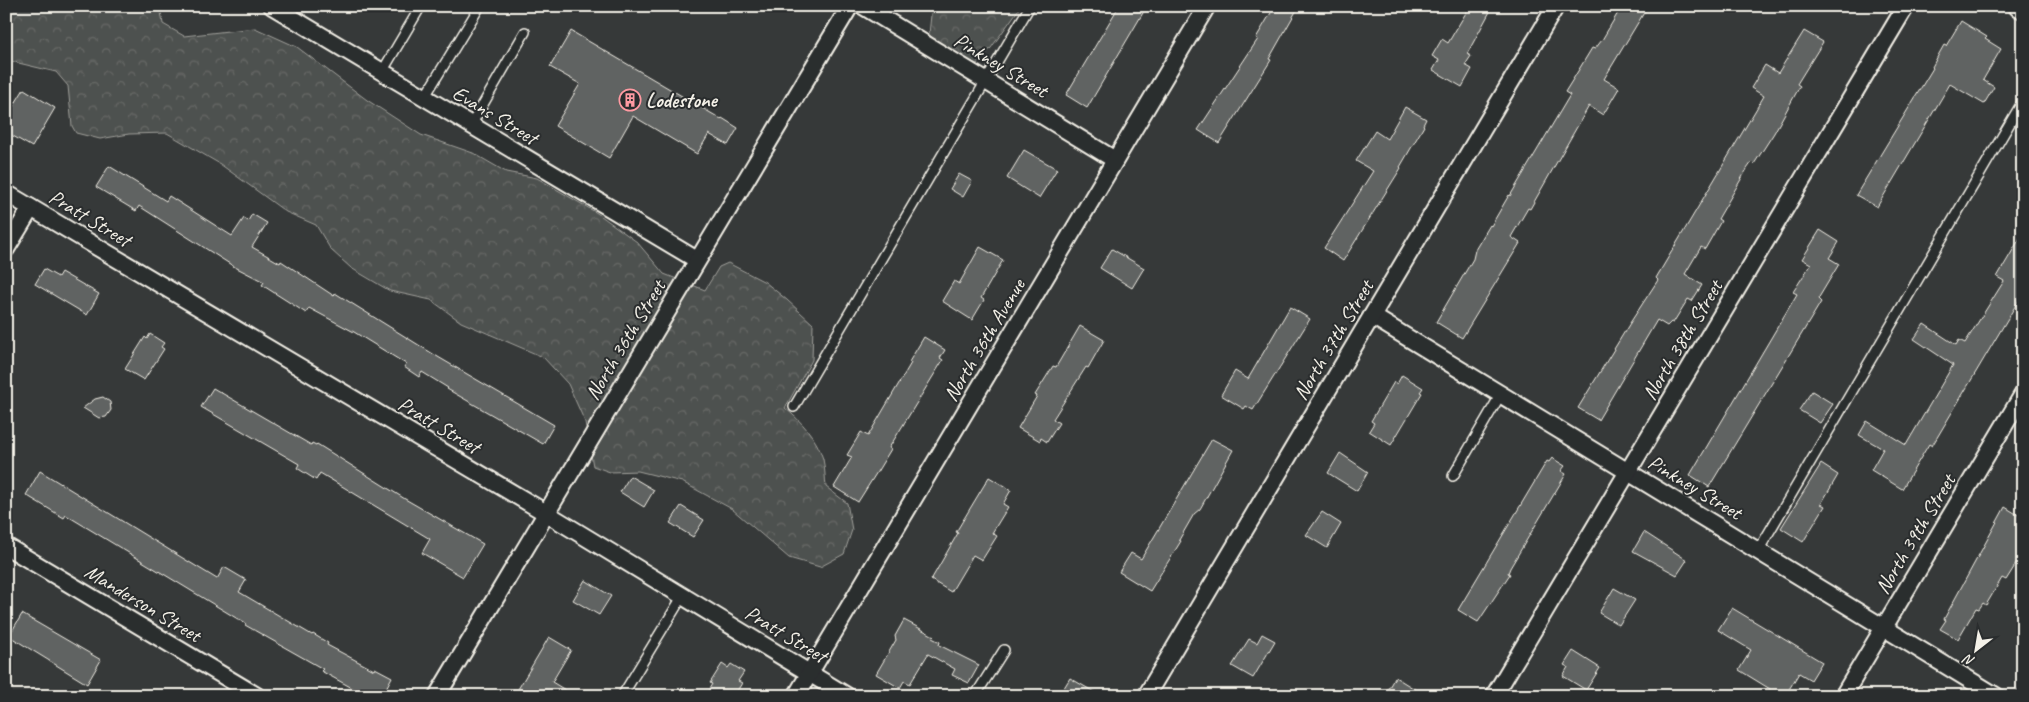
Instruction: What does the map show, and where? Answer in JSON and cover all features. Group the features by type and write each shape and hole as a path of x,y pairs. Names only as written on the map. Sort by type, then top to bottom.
{"street":[{"name":"Evans Street","path":"272,6 698,260"},
{"name":"North 36th Street","path":"437,696 850,6"},
{"name":"Pinkney Street","path":"863,6 1116,160"},
{"name":"North 36th Avenue","path":"796,696 1207,6"},
{"name":"North 37th Street","path":"1146,696 1556,6"},
{"name":"North 38th Street","path":"1494,696 1906,6"},
{"path":"2019,6 2023,8"},
{"name":"Pratt Street","path":"6,193 546,512 682,597 847,696"},
{"path":"6,249 30,208"},
{"name":"Pinkney Street","path":"1372,316 1996,696"},
{"name":"North 39th Street","path":"1843,696 2023,394"},
{"name":"Manderson Street","path":"6,546 257,696"}],"lane":[{"path":"382,72 421,6"},
{"path":"424,98 480,6"},
{"path":"794,407 1030,6"},
{"path":"471,125 525,32"},
{"path":"1758,551 2023,101"},
{"path":"1453,476 1501,394"},
{"path":"622,696 682,597"},
{"path":"975,696 1004,650"},
{"path":"2021,696 2023,692"}],"green space":[{"path":"6,6 160,6 163,24 184,36 255,28 297,47 367,100 421,135 473,153 506,172 537,178 597,213 637,242 664,274 705,290 719,267 728,263 765,282 813,324 812,360 785,408 797,418 817,444 823,459 826,487 847,503 852,530 844,554 820,567 789,558 732,509 682,482 638,471 610,472 593,466 585,422 568,384 543,357 461,322 431,300 390,291 351,268 331,250 316,225 286,212 220,164 167,133 129,134 100,139 76,133 72,126 68,86 56,72 6,60"},
{"path":"932,6 1021,6 977,64 944,50 929,34"}],"building":[{"path":"1119,6 1147,6 1087,108 1066,95"},
{"path":"1275,6 1299,6 1269,59 1271,60 1219,143 1198,130 1258,39 1256,38"},
{"path":"1470,6 1493,6 1467,54 1471,56 1465,65 1472,69 1462,87 1433,70 1439,60 1432,56 1442,39 1448,43"},
{"path":"1622,6 1648,6 1604,79 1619,88 1603,115 1589,106 1530,209 1528,208 1511,237 1520,243 1462,338 1436,322 1473,259 1475,250 1510,196 1570,95 1565,92 1592,48 1595,49 1602,40"},
{"path":"1961,21 1987,37 1985,39 2001,49 1983,80 1994,87 1984,104 1950,84 1877,207 1856,195 1933,68 1944,45 1946,46"},
{"name":"Lodestone","path":"571,31 738,128 728,145 709,134 697,154 633,116 609,158 555,126 580,84 550,67"},
{"path":"1804,31 1823,42 1797,84 1800,86 1774,133 1754,164 1752,162 1747,169 1718,219 1721,221 1705,249 1701,247 1685,274 1702,285 1692,301 1688,299 1673,323 1671,322 1667,326 1657,320 1598,420 1578,408 1658,280 1656,278 1764,96 1751,88 1765,65 1778,73"},
{"path":"24,89 55,108 32,147 6,132 6,118"},
{"path":"1405,107 1426,119 1424,126 1401,168 1343,261 1324,248 1373,171 1356,161 1375,131 1387,139"},
{"path":"1024,150 1057,169 1039,198 1007,178"},
{"path":"109,166 166,201 169,196 232,236 244,218 248,221 252,214 267,223 252,247 280,263 281,261 334,296 335,293 438,357 554,425 543,444 447,389 422,372 419,377 404,367 406,364 354,332 309,308 306,313 262,285 264,282 233,266 139,206 136,211 96,187"},
{"path":"959,174 972,181 963,197 950,189"},
{"path":"1820,230 1839,242 1829,258 1839,264 1818,299 1821,302 1709,487 1690,475 1797,294 1793,292 1811,264 1802,259"},
{"path":"2023,233 2023,293 1932,446 1929,444 1902,489 1871,470 1883,449 1859,435 1867,421 1906,445 1953,365 1914,339 1924,324 1956,345 1959,340 1965,343 2004,281 1997,277"},
{"path":"980,247 1003,260 981,298 984,300 972,320 942,301 954,281 959,284"},
{"path":"1112,249 1144,268 1132,288 1100,268"},
{"path":"44,269 58,277 61,272 99,294 87,315 35,284"},
{"path":"1290,307 1310,319 1253,410 1246,406 1244,409 1221,395 1235,371 1248,379"},
{"path":"1080,326 1104,340 1088,368 1086,367 1053,419 1059,423 1047,442 1041,438 1040,441 1018,428 1037,396 1035,395 1053,366 1056,367"},
{"path":"150,334 164,343 161,347 164,349 144,380 125,369 145,337 147,339"},
{"path":"924,337 945,350 940,358 943,360 858,502 834,487 852,457 847,455 861,432 868,436"},
{"path":"1402,375 1423,388 1420,392 1422,393 1391,445 1369,431 1374,423 1371,421 1394,382 1397,384"},
{"path":"213,388 311,445 312,443 317,444 405,499 483,544 463,577 422,553 430,539 320,473 316,480 297,468 299,464 201,407"},
{"path":"1812,391 1833,404 1820,423 1799,410"},
{"path":"103,397 110,402 111,410 106,417 99,418 83,408 95,399"},
{"path":"1212,439 1233,450 1150,591 1119,572 1131,553 1141,559"},
{"path":"1340,453 1368,472 1357,491 1328,473"},
{"path":"1552,458 1565,466 1561,471 1566,474 1510,568 1508,573 1510,574 1478,622 1458,610 1547,461 1549,462"},
{"path":"1821,464 1838,475 1821,504 1825,506 1803,542 1781,528"},
{"path":"40,471 217,579 224,567 246,580 239,592 328,643 327,645 374,670 375,668 392,677 382,696 367,696 321,671 323,669 245,625 66,515 64,518 26,495"},
{"path":"630,476 654,490 644,507 620,492"},
{"path":"989,477 1011,490 1003,504 1008,507 992,533 997,536 982,560 973,555 951,592 931,580 958,533 956,532"},
{"path":"681,506 704,520 693,537 670,523"},
{"path":"2005,507 2023,518 2023,553 2006,580 2002,578 1986,605 1983,603 1979,609 1976,608 1958,639 1940,629"},
{"path":"1322,512 1341,524 1327,548 1306,535"},
{"path":"1644,532 1687,560 1677,575 1633,551"},
{"path":"585,580 611,596 599,615 573,600"},
{"path":"1614,588 1635,600 1619,625 1599,613"},
{"path":"1732,608 1822,662 1811,680 1799,673 1785,696 1766,696 1770,689 1739,670 1751,650 1718,630"},
{"path":"22,614 101,660 87,684 9,636"},
{"path":"904,620 934,636 932,638 940,642 939,645 979,665 969,683 952,675 955,669 928,654 910,684 904,681 900,688 876,674 896,640 895,636"},
{"path":"1262,634 1275,641 1253,678 1232,666 1249,639 1257,643"},
{"path":"549,637 571,650 552,682 575,696 514,696"},
{"path":"1573,651 1600,668 1586,690 1563,676 1568,667 1564,665"},
{"path":"722,664 728,668 731,664 744,672 738,681 742,683 734,696 705,696 712,684 710,683"},
{"path":"1395,677 1426,696 1384,696"},
{"path":"1070,678 1101,696 1059,696"}],"place":[{"name":"Lodestone","path":"630,100"}]}
